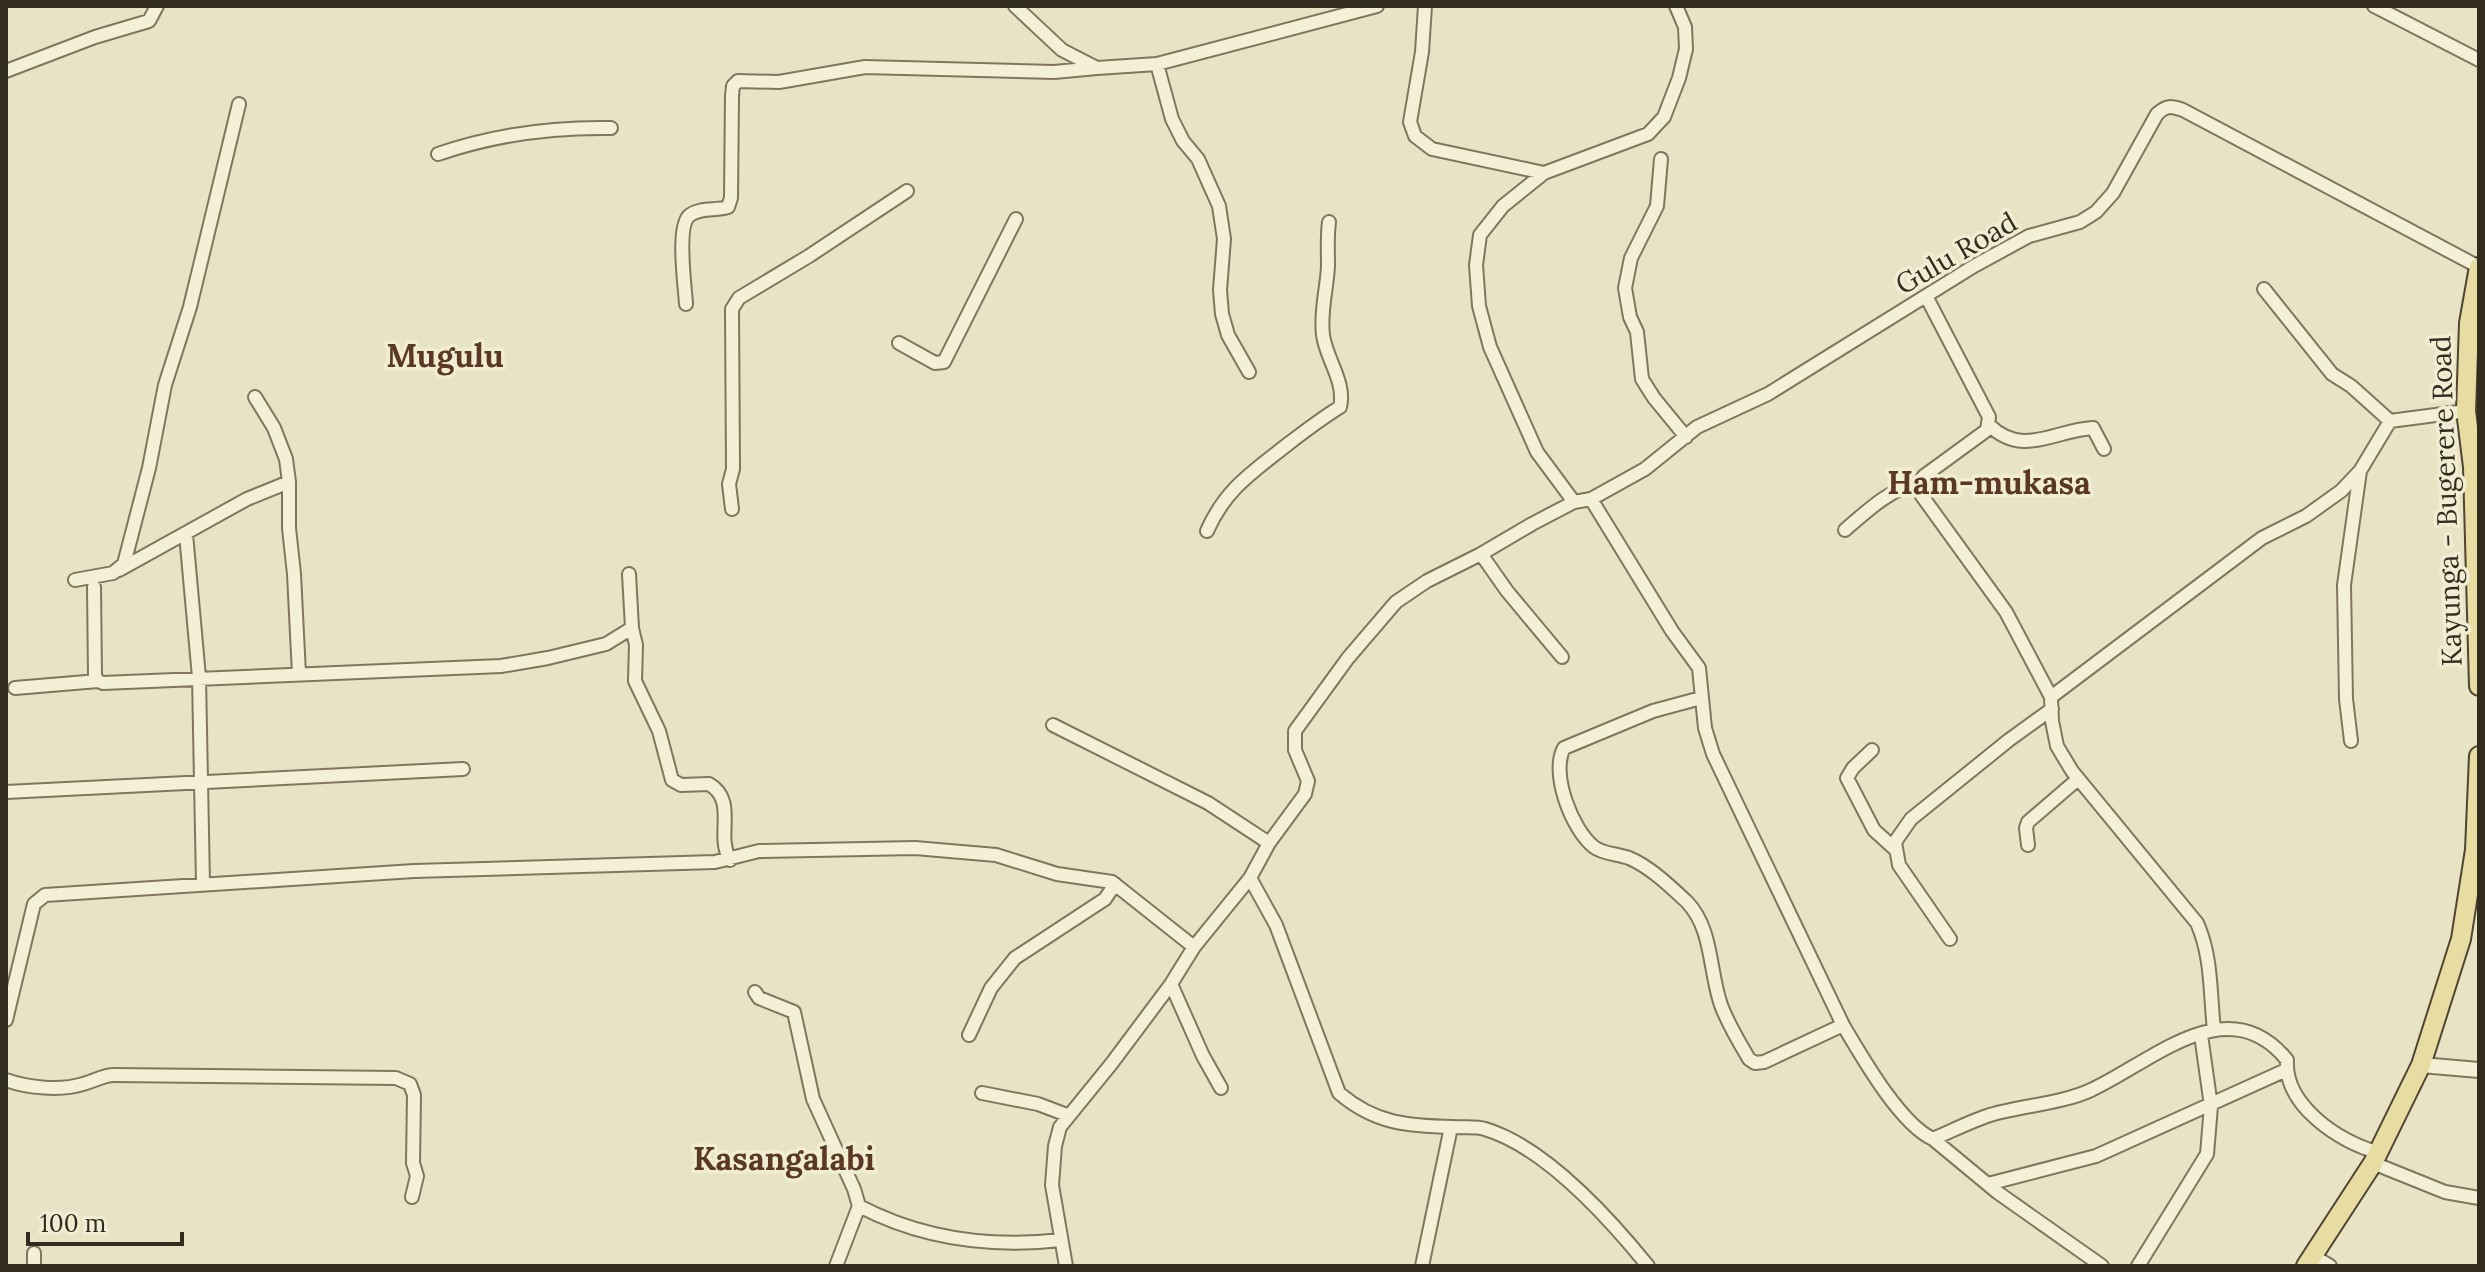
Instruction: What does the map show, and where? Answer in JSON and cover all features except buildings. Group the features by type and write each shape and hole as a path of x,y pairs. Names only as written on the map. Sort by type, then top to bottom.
{"main road":[{"name":"Kayunga - Bugerere Road","path":"2479,267 2469,323 2466,411 2476,466 2479,686"},
{"path":"2310,1261 2375,1157 2421,1065 2461,939 2477,843 2479,756"}],"street":[{"path":"6,71 95,37 149,21 157,6"},
{"path":"1015,6 1062,50 1097,68"},
{"path":"686,304 682,244 685,221 693,213 728,207 731,198 732,96 733,86 738,81 779,82 865,67 1054,72 1157,64 1377,6"},
{"path":"1425,6 1418,79 1410,122 1415,136 1432,149 1544,173"},
{"path":"1574,502 1537,452 1490,347 1479,306 1476,265 1480,235 1503,206 1544,173 1648,134 1664,117 1686,49 1685,27 1676,6"},
{"path":"2374,6 2395,11 2479,60"},
{"path":"1157,64 1172,119 1183,141 1198,159 1219,206 1224,239 1220,290 1222,314 1228,335 1249,372"},
{"path":"113,573 124,564 149,468 165,385 190,307 239,104"},
{"name":"Gulu Road","path":"1067,1115 1112,1063 1171,984 1194,947 1250,878 1269,843 1305,794 1308,781 1295,750 1295,731 1396,602 1427,581 1574,502 1591,499 1645,469 1697,427 1768,394 2029,236 2080,222 2096,212 2113,193 2157,114 2164,107 2170,105 2479,267"},
{"path":"438,154 463,144 544,130 611,128"},
{"path":"1661,159 1657,206 1631,258 1625,288 1630,317 1637,332 1642,379 1686,437"},
{"path":"732,509 729,484 733,469 732,309 739,298 907,191"},
{"path":"899,343 935,363 944,362 1016,219"},
{"path":"1207,531 1221,503 1244,478 1303,431 1340,407 1340,387 1323,337 1322,306 1328,265 1326,244 1329,222"},
{"path":"2264,289 2332,374 2351,386 2390,421 2466,411"},
{"path":"1926,296 1989,417 1989,425 1987,430 1924,476 1920,482 1922,496 2006,612 2051,703 2057,746 2078,779 2197,923 2208,958 2214,1030"},
{"path":"255,397 274,428 286,459 299,674"},
{"path":"1950,939 1899,865 1895,842 1911,819 2051,703 2262,538 2306,516 2341,491 2360,471 2390,421"},
{"path":"1989,425 2001,436 2036,442 2080,428 2093,428 2099,434 2104,449"},
{"path":"2351,741 2346,699 2344,585 2360,471"},
{"path":"75,580 113,573 247,499 289,482"},
{"path":"1845,530 1887,495 1903,486 1920,482"},
{"path":"1591,499 1672,631 1699,668 1705,728 1713,754 1843,1025 1893,1101 1922,1134 1933,1139 1988,1184 2102,1266"},
{"path":"186,534 199,677 203,884"},
{"path":"1481,554 1507,591 1562,657"},
{"path":"629,574 636,645 635,681 659,731 672,780 681,785 709,784 720,792 726,819 723,845 730,860"},
{"path":"94,587 95,676 98,681"},
{"path":"15,688 98,681 501,666 606,644 632,628"},
{"path":"1701,698 1653,711 1564,748 1559,756 1563,794 1584,837 1597,849 1631,859 1678,895 1701,920 1721,1005 1749,1059 1755,1063 1764,1062 1843,1025"},
{"path":"1053,725 1181,788 1269,843"},
{"path":"1872,750 1847,778 1874,830 1896,850"},
{"path":"6,792 463,769"},
{"path":"2028,845 2028,822 2078,779"},
{"path":"6,1020 34,904 39,898 54,893 414,871 730,860 759,851 958,850 996,855 1057,874 1096,878 1115,884 1194,947"},
{"path":"1250,878 1276,925 1339,1093 1358,1110 1381,1119 1400,1124 1481,1127 1511,1139 1603,1211 1648,1266"},
{"path":"969,1035 991,988 1015,958 1105,899 1115,884"},
{"path":"1171,984 1221,1088"},
{"path":"755,992 759,998 794,1012 813,1099 854,1189 859,1206 836,1266"},
{"path":"1933,1139 1990,1115 2091,1090 2169,1045 2224,1028 2264,1038 2287,1060 2286,1070 2302,1103 2317,1119 2343,1137 2375,1157 2445,1192 2479,1198"},
{"path":"2138,1266 2207,1154 2211,1106 2201,1035"},
{"path":"2421,1065 2479,1070"},
{"path":"1988,1184 2096,1156 2286,1070"},
{"path":"6,1080 54,1086 71,1086 104,1075 404,1080 410,1084 414,1095 413,1163 417,1176 412,1197"},
{"path":"982,1093 1038,1104 1067,1115 1060,1127 1052,1185 1066,1266"},
{"path":"1422,1266 1451,1127"},
{"path":"859,1206 918,1232 984,1243 1022,1244 1061,1240"},
{"path":"2310,1261 2330,1266"}],"district":[{"name":"Mugulu","path":"445,355"},
{"name":"Ham-mukasa","path":"1989,482"},
{"name":"Kasangalabi","path":"784,1158"}]}
